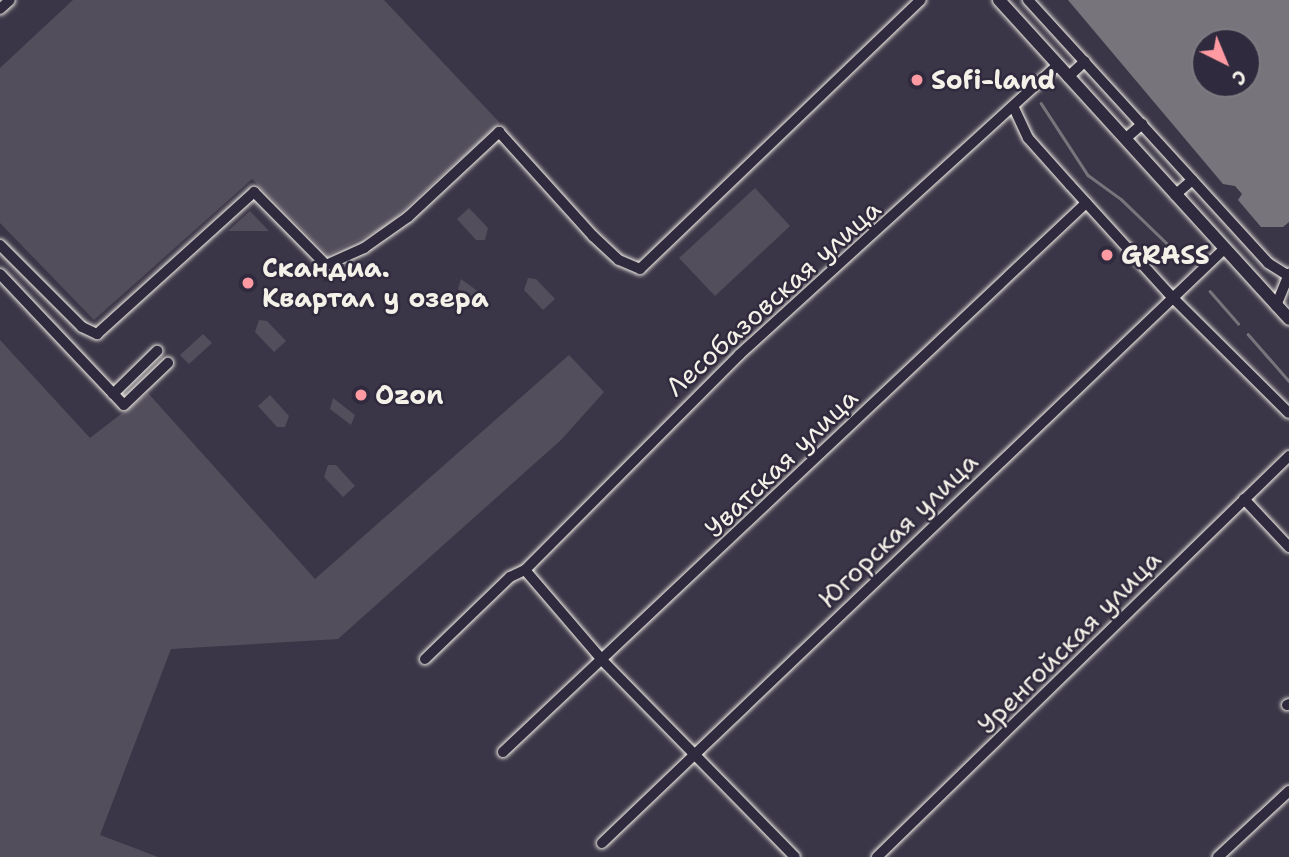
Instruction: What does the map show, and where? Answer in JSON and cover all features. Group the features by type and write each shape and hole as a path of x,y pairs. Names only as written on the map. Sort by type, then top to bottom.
{"main road":[{"path":"999,0 1224,250 1289,318"}],"street":[{"path":"0,9 10,0"},
{"path":"0,245 82,327 97,334 254,192 326,265 364,248 408,217 499,132 620,260 640,270 921,0"},
{"path":"1028,0 1268,262 1288,274 1276,306"},
{"path":"1068,77 1085,61"},
{"name":"Лесобазовская улица","path":"425,659 510,577 526,570 739,355 1014,108 1058,65"},
{"path":"1014,108 1028,138 1086,203 1172,298 1289,413"},
{"path":"1125,139 1142,124"},
{"path":"1175,195 1192,180"},
{"name":"Уватская улица","path":"503,752 603,661 1086,203"},
{"name":"Югорская улица","path":"602,843 1224,250"},
{"path":"0,274 124,405 168,363"},
{"path":"113,394 158,351"},
{"name":"Уренгойская улица","path":"877,857 1289,456"},
{"path":"1244,499 1289,547"},
{"path":"526,570 603,661 795,857"},
{"path":"1219,857 1289,790"}],"shaded area":[{"path":"73,0 384,0 500,123 384,228 328,255 252,179 94,320 0,223 0,68"},
{"path":"1068,0 1289,0 1289,222 1283,227 1261,227 1238,200 1242,194 1235,186 1223,184"},
{"path":"755,188 790,226 715,296 679,258"},
{"path":"469,208 488,228 485,240 476,240 457,219"},
{"path":"250,211 269,231 228,231"},
{"path":"528,278 536,279 555,299 543,310 524,290"},
{"path":"461,279 483,295 479,306 458,289"},
{"path":"259,320 267,321 286,341 274,352 255,332"},
{"path":"203,334 212,343 189,364 180,355"},
{"path":"0,340 90,438 148,393 315,579 569,355 604,392 561,440 338,639 171,649 100,835 158,857 0,857"},
{"path":"270,395 289,416 285,427 277,427 258,406"},
{"path":"333,398 355,415 351,425 330,409"},
{"path":"328,465 336,465 355,486 343,497 324,477"}],"waterway":[{"path":"1041,103 1088,175 1121,199 1180,256"},
{"path":"1210,291 1238,323"},
{"path":"1248,334 1289,381"}],"place":[{"name":"Sofi-land","path":"917,80"},
{"name":"GRASS","path":"1107,255"},
{"name":"Скандиа. Квартал у озера","path":"248,283"},
{"name":"Ozon","path":"361,395"}]}
